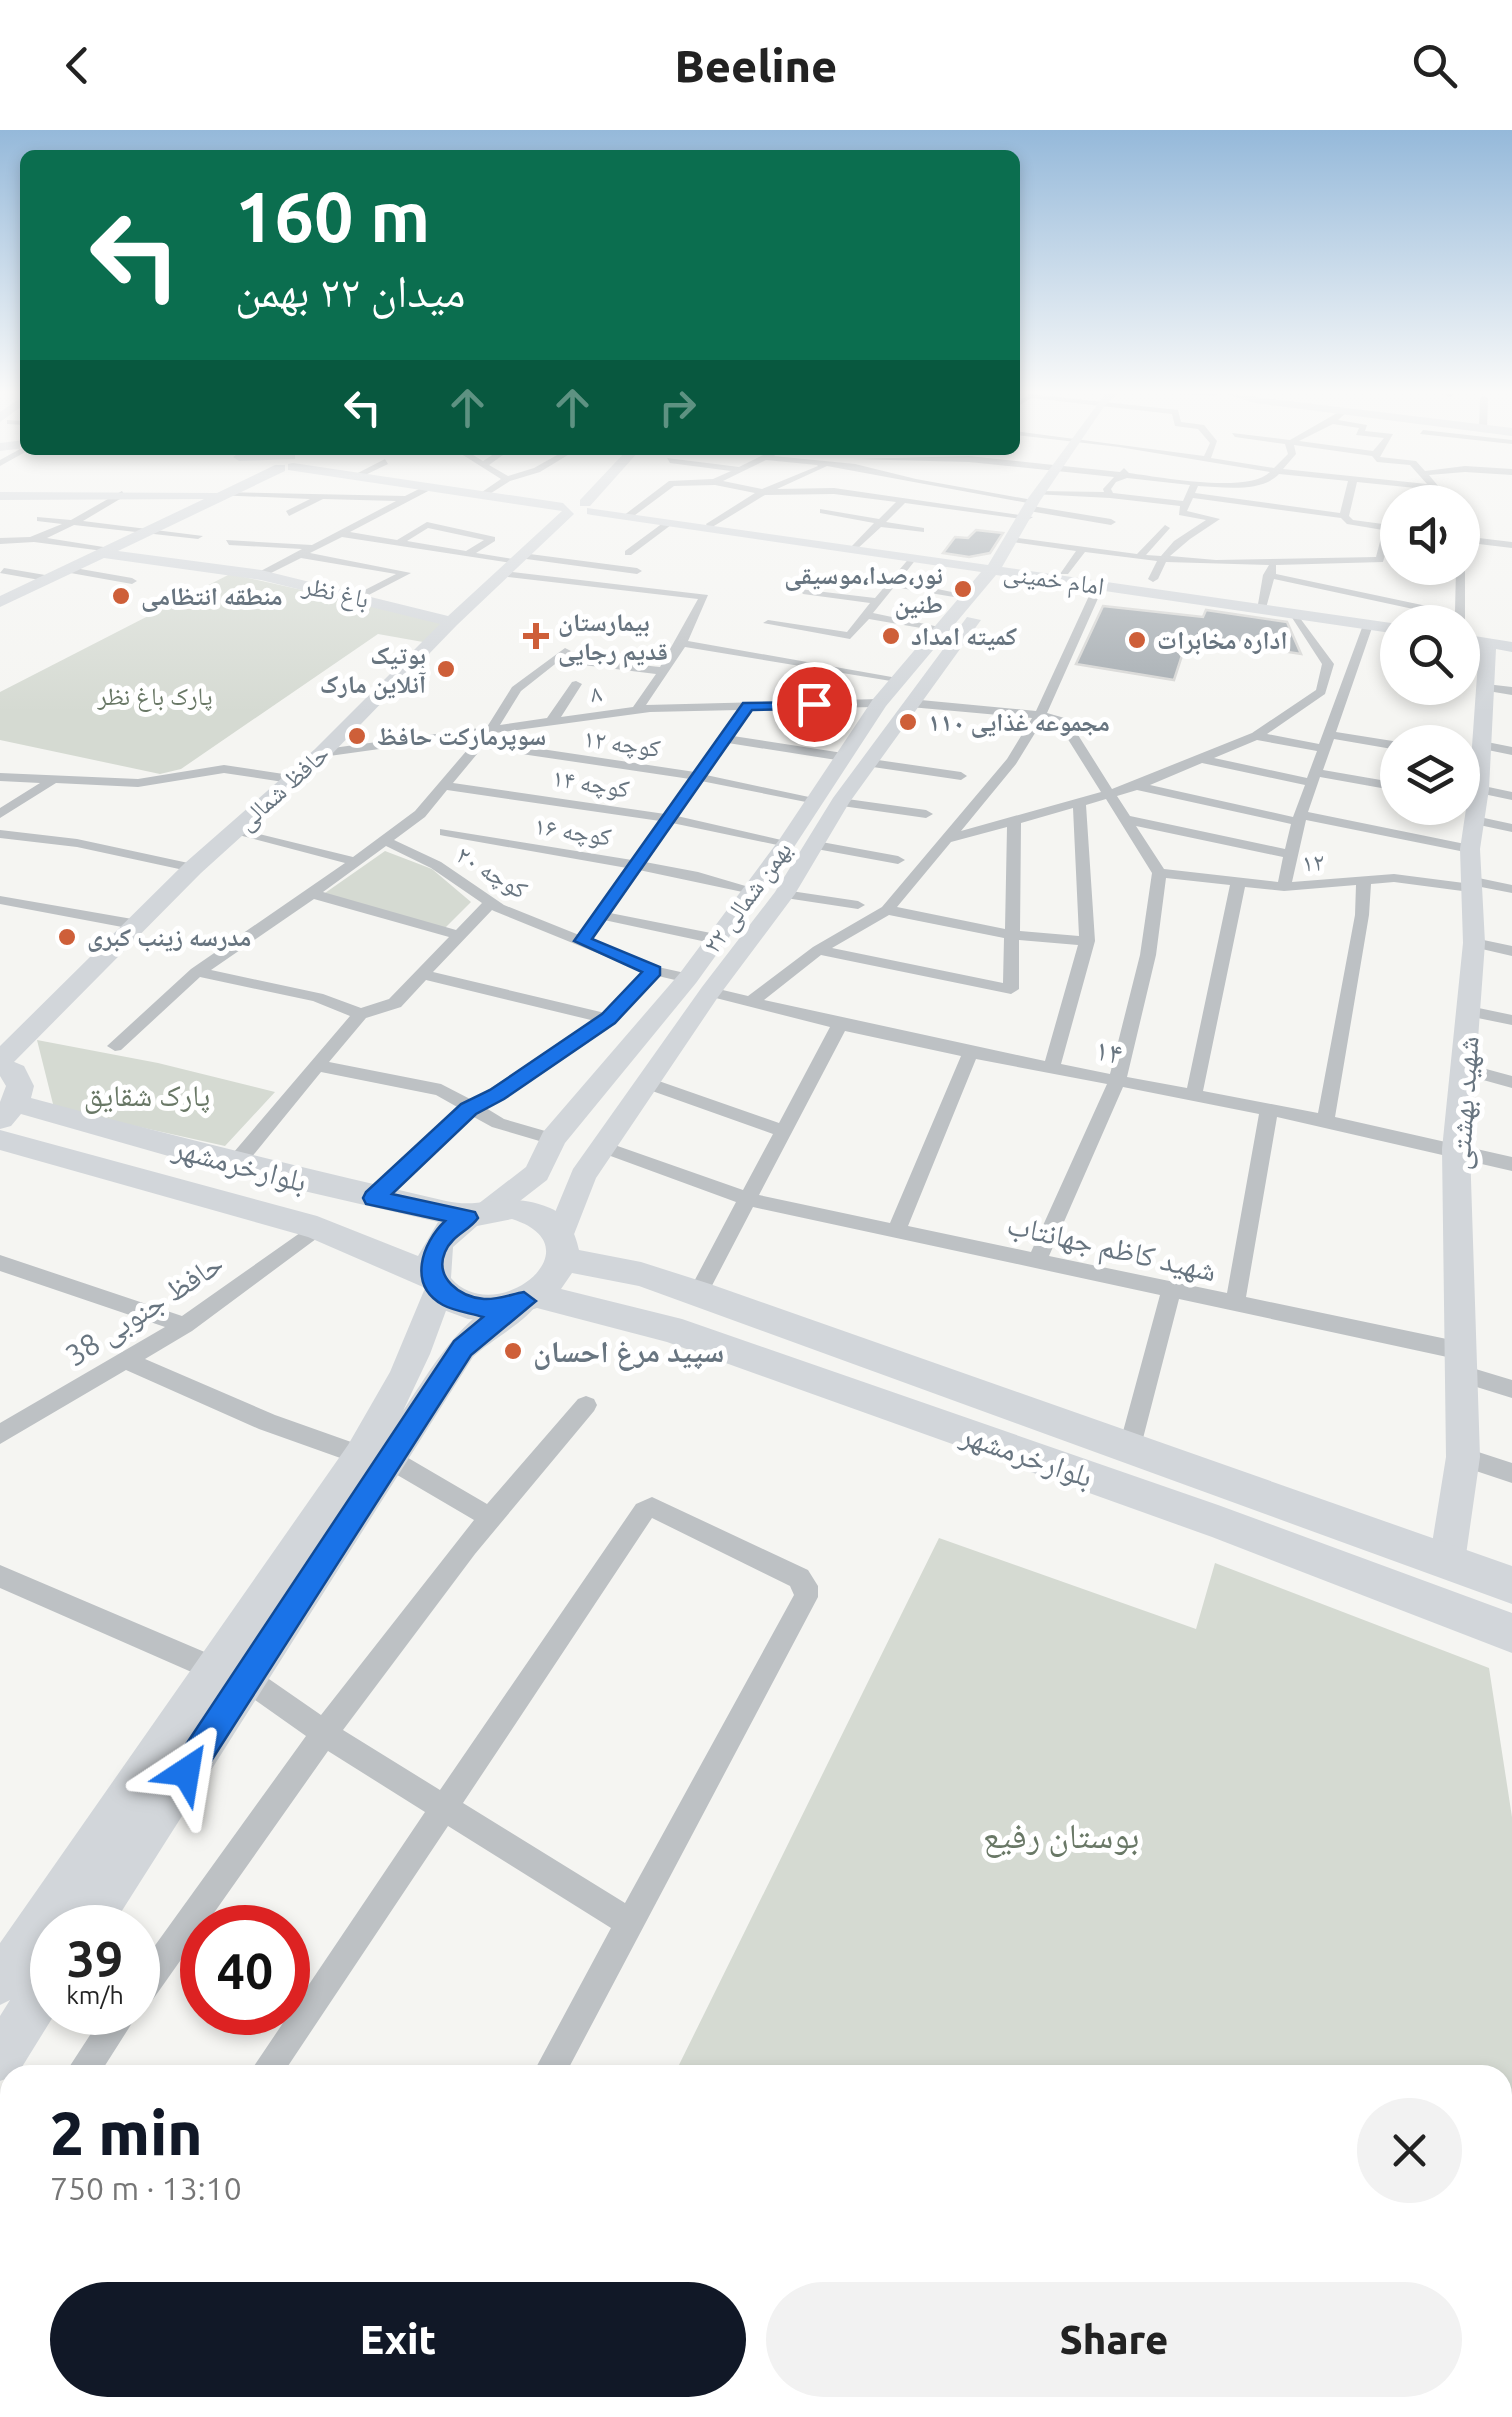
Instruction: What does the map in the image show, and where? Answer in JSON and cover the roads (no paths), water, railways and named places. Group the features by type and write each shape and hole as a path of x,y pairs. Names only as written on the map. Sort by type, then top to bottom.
{"main road":[{"path":"0,602 212,500"},
{"name":"امام خمینی","path":"520,500 912,558 1004,564 1099,585 1380,627"},
{"name":"حافظ شمالی","path":"0,1063 193,868 322,753 451,622 586,500"},
{"path":"1004,564 1036,500"},
{"name":"باغ نظر","path":"106,551 261,575 359,596 451,622"},
{"name":"۲۲ بهمن شمالی","path":"478,1214 537,1172 553,1138 688,978 787,842 879,703 966,596 1004,564"},
{"name":"۲۲ بهمن شمالی","path":"562,1247 583,1176 710,992 784,894 840,802 871,763 1004,564"},
{"name":"شهید بهشتی","path":"1480,741 1499,689 1488,643"},
{"name":"شهید بهشتی","path":"1447,1562 1462,1457 1456,1149 1474,943 1472,825"},
{"path":"0,1063 18,1078 8,1111"},
{"name":"بلوارخرمشهر","path":"8,1111 76,1120 418,1209 478,1214"},
{"path":"44,1150 40,1138 48,1129 76,1120"},
{"name":"بلوارخرمشهر","path":"0,1140 317,1228 389,1256 436,1284"},
{"path":"537,1172 559,1186 583,1176"},
{"path":"389,1256 426,1236 430,1223 418,1209"},
{"path":"0,2061 18,1964 229,1674 375,1457 469,1342 549,1285 562,1247 542,1216 528,1210 478,1214 439,1240 430,1266 436,1284 448,1298 473,1307 499,1308 530,1298"},
{"name":"بلوارخرمشهر","path":"562,1247 1512,1586"},
{"path":"613,1316 610,1303 618,1285 641,1274"},
{"path":"375,1457 425,1332 436,1284"},
{"name":"بلوارخرمشهر","path":"530,1298 670,1329 1218,1522 1512,1634"},
{"path":"425,1332 452,1332 469,1342"},
{"path":"98,1905 229,1674"}],"street":[{"path":"0,542 18,544 33,539 112,500"},
{"path":"289,513 316,500"},
{"path":"261,575 402,500"},
{"path":"628,516 650,500"},
{"path":"709,526 750,500"},
{"path":"887,500 1033,505 1101,500"},
{"path":"1007,500 1111,522"},
{"path":"1187,500 1182,513 1215,519"},
{"path":"1205,500 1236,501 1380,526"},
{"path":"1347,519 1350,500"},
{"path":"1154,579 1160,560 1187,535 1236,501"},
{"path":"856,547 901,502"},
{"path":"714,508 734,509"},
{"path":"823,511 920,530"},
{"path":"40,519 198,536"},
{"path":"1326,528 1347,519"},
{"path":"628,553 670,522"},
{"path":"401,542 427,525 492,538 469,553"},
{"path":"1140,558 1165,528"},
{"path":"335,533 469,553 704,598 682,643 637,710"},
{"path":"33,539 106,551"},
{"path":"1480,541 1512,544"},
{"path":"229,542 310,547"},
{"path":"1004,564 1083,549 1271,570 1403,605"},
{"path":"1058,575 1083,549"},
{"path":"297,554 406,573 359,596"},
{"path":"768,624 850,636 912,558"},
{"path":"1271,570 1380,560"},
{"path":"514,564 637,570"},
{"path":"12,567 4,571 51,579"},
{"path":"68,570 132,581"},
{"path":"1261,608 1271,570"},
{"path":"890,583 966,596"},
{"path":"751,1002 818,950 887,910 947,839 1012,761 1040,715 1099,585"},
{"path":"1384,600 1389,585"},
{"path":"803,591 876,601"},
{"path":"947,839 1137,786 1256,736 1321,692 1328,664 1294,613"},
{"path":"865,615 940,630"},
{"path":"1284,886 1301,818 1368,625"},
{"path":"682,643 898,679"},
{"path":"115,1046 197,972 313,894 420,814 485,737 516,689 565,651"},
{"path":"583,662 662,671"},
{"path":"551,722 576,684"},
{"name":"۸","path":"322,753 485,737 551,722 637,710 879,703"},
{"path":"910,703 1040,715 1064,722 1160,873 1148,955 1117,1081 1038,1259"},
{"path":"582,941 748,706"},
{"path":"1329,734 1380,743"},
{"path":"1256,736 1324,749"},
{"name":"کوچه ۱۲","path":"485,737 816,800"},
{"path":"725,739 843,758"},
{"path":"1480,754 1512,751"},
{"path":"1200,760 1380,785"},
{"path":"871,763 961,776"},
{"path":"0,777 138,783 224,769 290,779"},
{"path":"0,814 50,781"},
{"name":"کوچه ۱۴","path":"445,786 667,818 787,842"},
{"path":"1137,786 1470,848"},
{"path":"1480,801 1512,796"},
{"path":"840,802 926,814"},
{"path":"1052,1066 1088,941 1079,802"},
{"path":"1480,806 1512,828"},
{"path":"818,950 1011,989 1014,819"},
{"path":"1128,820 1293,855"},
{"path":"236,830 353,861"},
{"name":"کوچه ۱۶","path":"445,832 635,864 752,890"},
{"path":"0,834 77,843 193,868"},
{"name":"کوچه ۲۰","path":"386,841 436,864 490,902 654,971 688,978"},
{"path":"816,845 898,860"},
{"name":"۱۲","path":"1160,873 1238,884 1284,886 1394,878 1512,889"},
{"path":"1325,1121 1362,915 1364,880"},
{"path":"1194,1094 1238,884"},
{"path":"313,894 459,935"},
{"path":"784,894 858,906"},
{"path":"0,900 138,925"},
{"path":"235,1164 360,1014 396,1003 490,902"},
{"path":"887,910 1014,935 1088,941"},
{"path":"600,915 716,939"},
{"path":"1474,943 1512,951"},
{"path":"374,1198 468,1109 497,1095 609,1018 654,971"},
{"path":"197,972 317,997 360,1014"},
{"path":"422,974 609,1018"},
{"name":"۱۴","path":"710,992 840,1026 1194,1094 1512,1164"},
{"path":"1469,1010 1512,1020"},
{"path":"698,1293 840,1026"},
{"path":"896,1232 971,1050"},
{"path":"316,1065 441,1090 498,1123 553,1138"},
{"path":"1464,1070 1512,1082"},
{"path":"648,1083 786,1132"},
{"path":"1235,1305 1270,1110"},
{"name":"شهید کاظم جهانتاب","path":"604,1147 750,1200 1038,1259 1235,1305 1460,1362 1512,1389"},
{"name":"حافظ جنوبی 38","path":"0,1434 184,1325 317,1228"},
{"path":"0,1263 184,1325"},
{"path":"1129,1450 1171,1291"},
{"path":"125,1360 268,1422 375,1457 487,1516"},
{"path":"160,1963 322,1732 487,1516 586,1405"},
{"path":"1462,1457 1512,1473"},
{"path":"271,2065 644,1511 652,1507 799,1578 806,1586 806,1597 553,2065"},
{"path":"0,1576 229,1674 629,1922"},
{"path":"87,2065 108,2035"}],"place":[{"name":"نور،صدا،موسیقی طنین","path":"963,589"},
{"name":"منطقه انتظامی","path":"121,596"},
{"name":"بیمارستان قدیم رجایی","path":"536,636"},
{"name":"کمیته امداد","path":"891,636"},
{"name":"اداره مخابرات","path":"1137,640"},
{"name":"بوتیک آنلاین مارک","path":"446,669"},
{"name":"مجموعه غذایی ۱۱۰","path":"908,722"},
{"name":"سوپرمارکت حافظ","path":"357,736"},
{"name":"مدرسه زینب کبری","path":"67,937"},
{"name":"سپید مرغ احسان","path":"513,1351"}],"park label":[{"name":"پارک باغ نظر","path":"155,696"},
{"name":"پارک شقایق","path":"147,1095"},
{"name":"بوستان رفیع","path":"1061,1835"}]}
